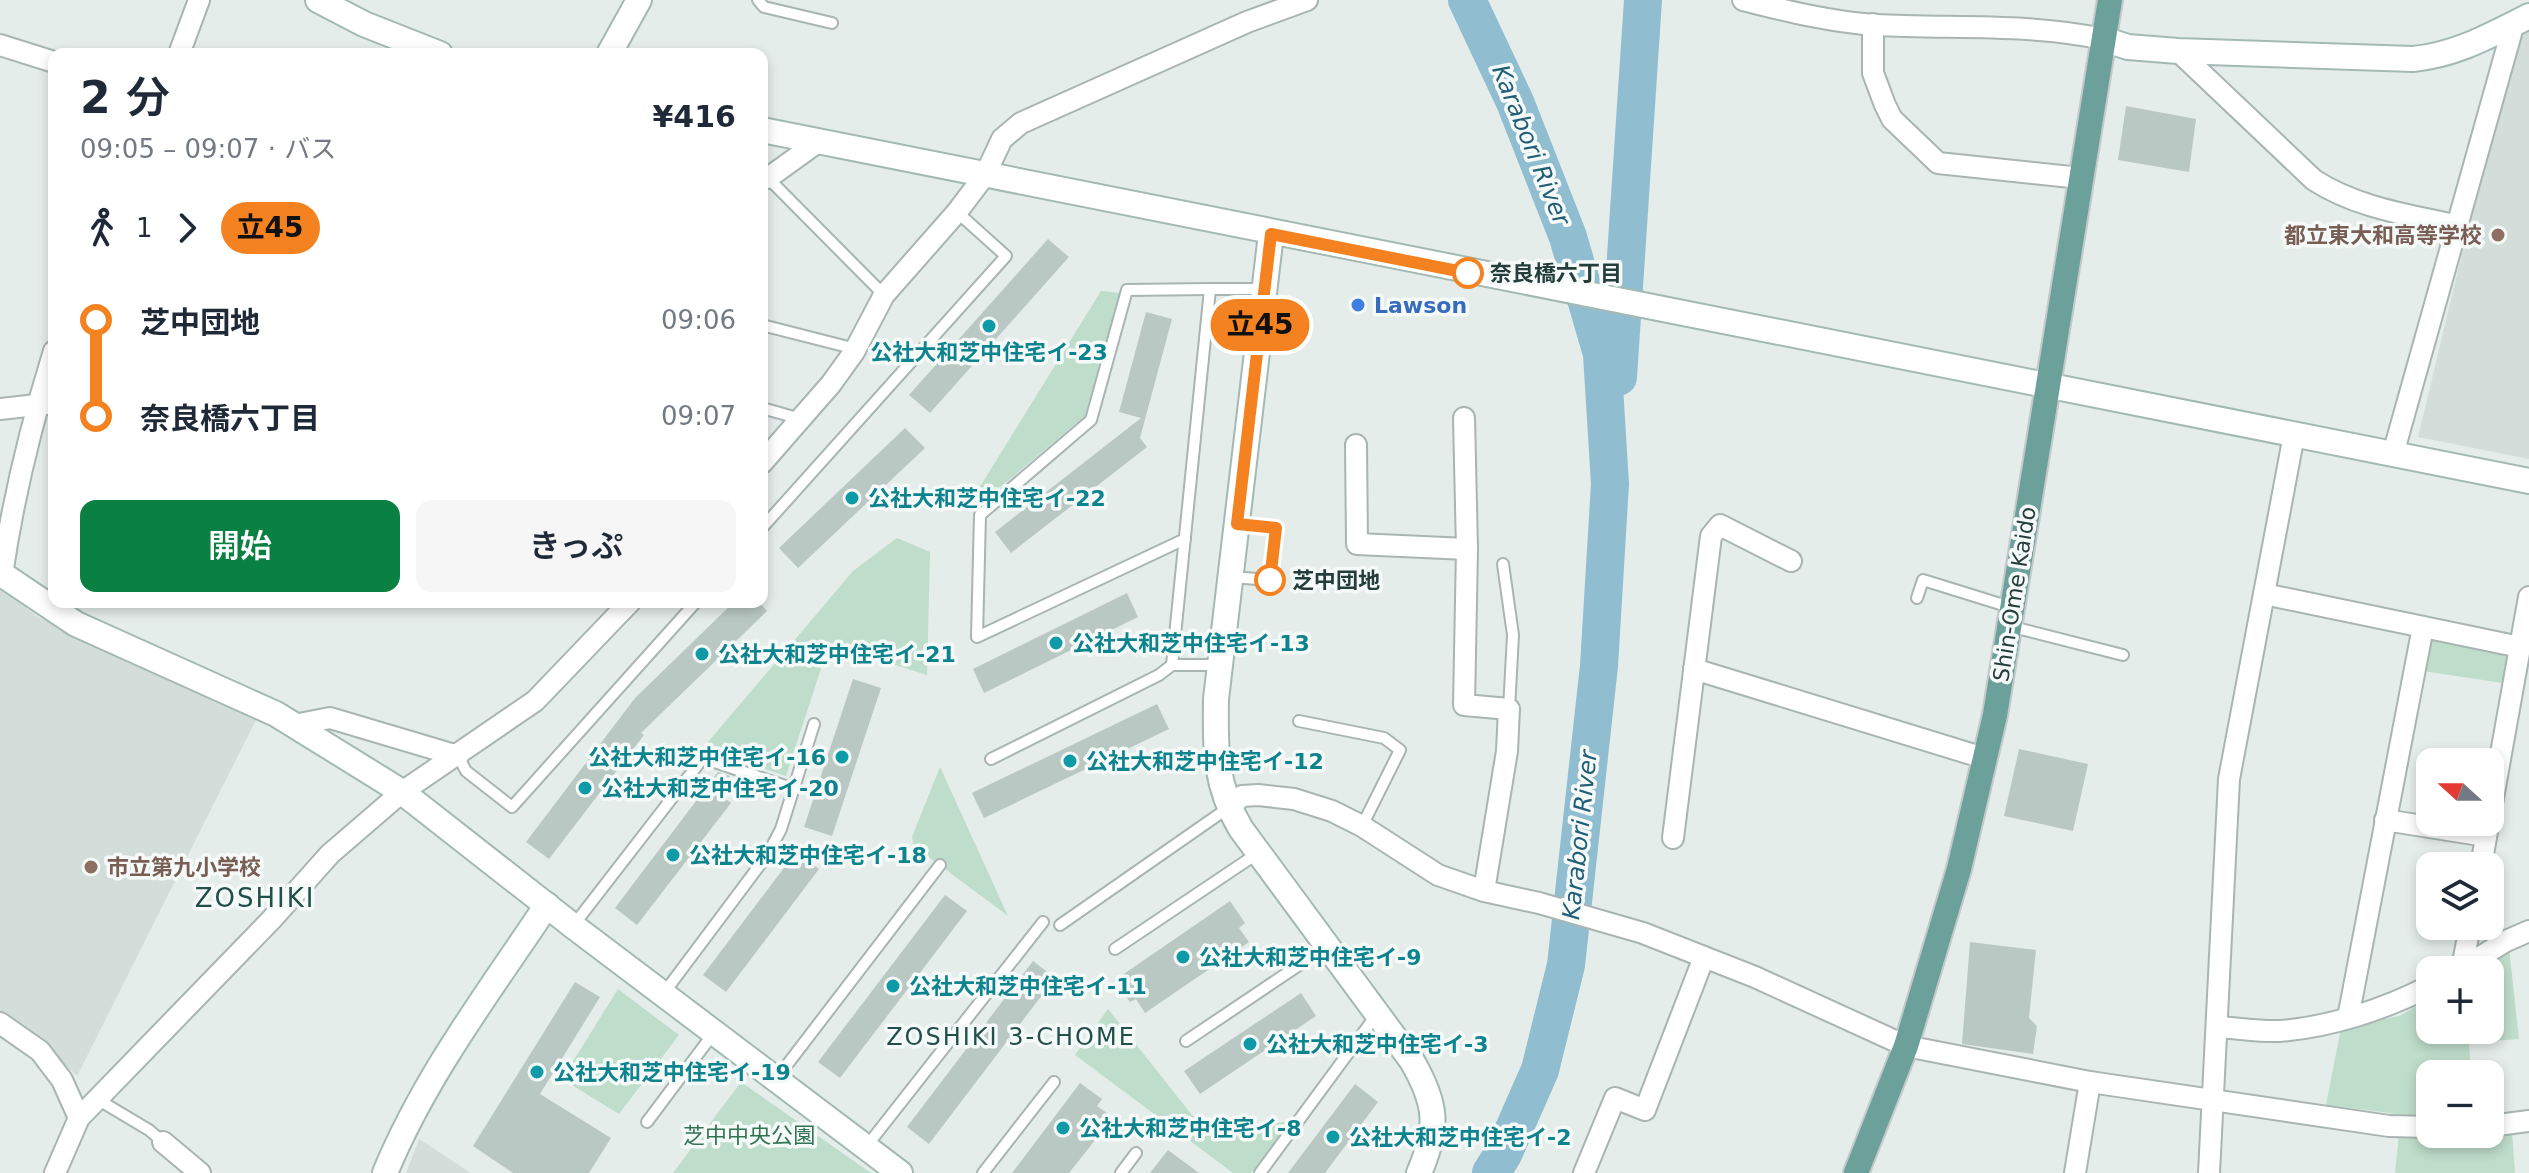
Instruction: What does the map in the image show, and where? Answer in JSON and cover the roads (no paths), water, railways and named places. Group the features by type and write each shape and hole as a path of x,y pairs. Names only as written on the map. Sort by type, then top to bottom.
{"main road":[{"name":"Shin-Ome Kaido","path":"1856,1173 1906,1046 1959,869 1995,715 2110,0"}],"street":[{"path":"181,48 199,0"},
{"path":"318,0 364,24 425,48"},
{"path":"612,48 639,0"},
{"path":"768,456 831,384 856,349 884,295 957,212 985,175 1002,139 1021,123 1225,31 1307,0"},
{"path":"1743,0 1797,14 1873,24 2047,30 2103,39 2128,47 2413,59 2441,56 2462,49 2522,20"},
{"path":"2393,454 2522,20"},
{"path":"1873,24 1873,73 1885,105 1892,119 1938,163 2080,178"},
{"path":"0,45 48,60"},
{"path":"2178,51 2314,180 2331,191 2362,203 2459,226"},
{"path":"768,131 1271,234 2049,384 2529,481"},
{"path":"768,176 818,142"},
{"path":"1271,234 1216,699 1217,766 1228,808 1425,1083 1434,1109 1432,1139 1419,1173"},
{"path":"0,409 46,403 12,512 1,574 48,605"},
{"path":"1464,418 1467,549 1464,705 1509,709 1507,751 1484,891"},
{"path":"2209,1173 2229,779 2294,435"},
{"path":"1356,445 1357,544 1467,549"},
{"path":"1673,838 1711,536 1720,525 1791,561"},
{"path":"2264,594 2520,647"},
{"path":"2504,758 2521,688 2520,647 2529,597"},
{"path":"52,608 76,624 276,714 402,792 573,926 900,1173"},
{"path":"62,1167 79,1118 272,919 330,854 402,792 535,701 624,608"},
{"path":"2348,1018 2423,627"},
{"path":"1694,669 1984,758"},
{"path":"294,725 330,718 458,756"},
{"path":"1228,808 1242,796 1294,799 1332,811 1362,826 1438,875 1484,891 1602,920 1704,957 1906,1046 2090,1082 2389,1126 2416,1127"},
{"path":"2385,820 2416,823"},
{"path":"385,1173 404,1127 439,1066 547,905"},
{"path":"2482,956 2529,931"},
{"path":"1584,1173 1615,1098 1645,1110 1704,957"},
{"path":"2217,1027 2280,1031 2348,1018 2394,1005 2416,993"},
{"path":"0,1023 40,1051 62,1080 79,1118"},
{"path":"2075,1173 2090,1082"},
{"path":"2504,1124 2529,1121"},
{"path":"163,1142 200,1173"}],"lane":[{"path":"758,0 764,7 832,23"},
{"path":"768,181 884,295"},
{"path":"768,521 1006,256 957,212"},
{"path":"1172,665 1210,289"},
{"path":"1185,539 977,637 980,515 1091,420 1127,290 1263,289"},
{"path":"768,327 856,349"},
{"path":"768,410 801,419"},
{"path":"1231,577 1270,580 1276,528 1237,524"},
{"path":"1503,564 1513,635 1509,709"},
{"path":"1917,598 1923,580 2011,617 2123,655"},
{"path":"458,756 466,771 512,807 691,608"},
{"path":"991,759 1159,675 1172,665 1221,665"},
{"path":"1299,721 1384,738 1400,750 1362,826"},
{"path":"663,994 768,854 781,829 814,724"},
{"path":"573,926 703,758 794,789"},
{"path":"1060,925 1228,808"},
{"path":"1115,949 1258,853"},
{"path":"776,1080 940,865"},
{"path":"866,1147 1043,922"},
{"path":"1186,1041 1327,946"},
{"path":"1260,1173 1377,1013"},
{"path":"647,1122 714,1033"},
{"path":"983,1173 1054,1082"},
{"path":"97,1099 149,1130 163,1142"},
{"path":"1121,1173 1136,1153"}],"waterway":[{"name":"Karabori River","path":"1467,0 1515,102 1568,237 1602,354 1610,484 1599,666 1566,965 1540,1070 1503,1154 1491,1173"},
{"name":"Karabori River","path":"1618,377 1643,0"}],"place":[{"name":"都立東大和高等学校","path":"2498,235"},
{"name":"奈良橋六丁目","path":"1468,273"},
{"name":"Lawson","path":"1358,305"},
{"name":"公社大和芝中住宅イ-23","path":"989,326"},
{"name":"公社大和芝中住宅イ-22","path":"852,498"},
{"name":"芝中団地","path":"1270,580"},
{"name":"公社大和芝中住宅イ-13","path":"1056,643"},
{"name":"公社大和芝中住宅イ-21","path":"702,654"},
{"name":"公社大和芝中住宅イ-16","path":"842,757"},
{"name":"公社大和芝中住宅イ-12","path":"1070,761"},
{"name":"公社大和芝中住宅イ-20","path":"585,788"},
{"name":"公社大和芝中住宅イ-18","path":"673,855"},
{"name":"市立第九小学校","path":"91,867"},
{"name":"公社大和芝中住宅イ-9","path":"1183,957"},
{"name":"公社大和芝中住宅イ-11","path":"893,986"},
{"name":"公社大和芝中住宅イ-3","path":"1250,1044"},
{"name":"公社大和芝中住宅イ-19","path":"537,1072"},
{"name":"公社大和芝中住宅イ-8","path":"1063,1128"},
{"name":"公社大和芝中住宅イ-2","path":"1333,1137"}],"district":[{"name":"ZOSHIKI","path":"255,898"},
{"name":"ZOSHIKI 3-CHOME","path":"1011,1037"}],"park label":[{"name":"芝中中央公園","path":"749,1135"}]}
